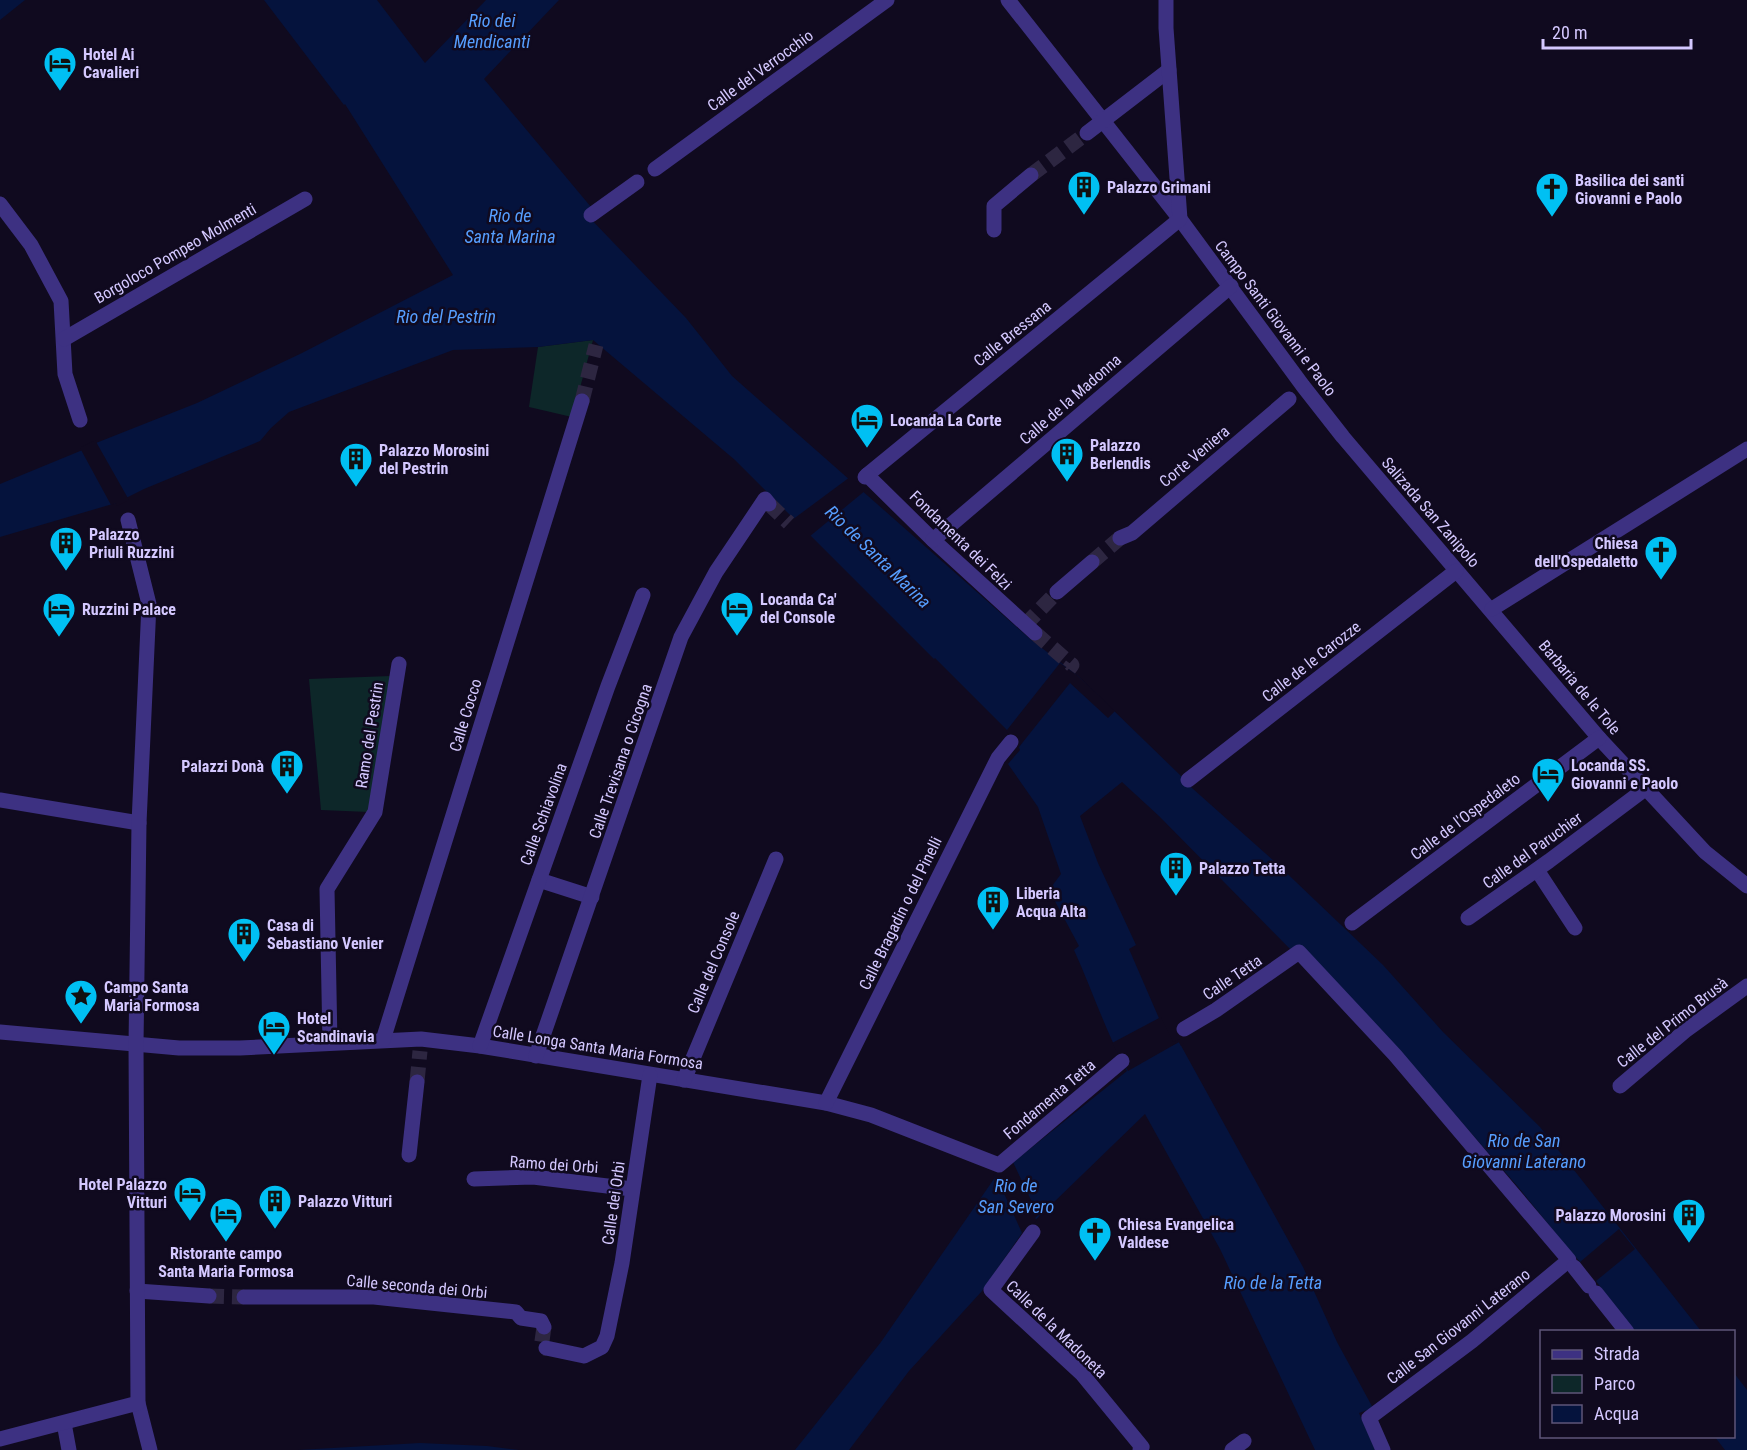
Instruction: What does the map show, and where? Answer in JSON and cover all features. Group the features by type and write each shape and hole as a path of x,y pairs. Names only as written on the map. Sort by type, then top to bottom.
{"street":[{"name":"Calle del Verrocchio","path":"655,169 887,0"},
{"name":"Campo Santi Giovanni e Paolo","path":"1008,0 1231,286 1294,394 1343,437"},
{"path":"1166,0 1168,70 1180,219"},
{"path":"1087,133 1168,70"},
{"path":"994,230 994,206 1030,176"},
{"path":"591,215 637,182"},
{"name":"Borgoloco Pompeo Molmenti","path":"64,339 305,199"},
{"path":"0,204 31,245 61,301 65,374 80,420"},
{"name":"Calle Bressana","path":"866,476 1180,219"},
{"name":"Calle de la Madonna","path":"933,540 1231,286"},
{"name":"Corte Veniera","path":"1120,538 1132,533 1294,394"},
{"name":"Calle Cocco","path":"383,1040 582,401"},
{"name":"Salizada San Zanipolo","path":"1343,437 1491,609"},
{"path":"1491,609 1747,449"},
{"name":"Fondamenta dei Felzi","path":"866,476 1035,633"},
{"name":"Calle Trevisana o Cicogna","path":"536,1056 681,637 716,572 765,500 769,504"},
{"path":"128,520 149,604 138,823 136,1045 138,1403 150,1450"},
{"path":"1058,592 1092,562"},
{"name":"Calle de le Carozze","path":"1188,780 1456,570"},
{"name":"Calle Schiavolina","path":"480,1046 608,686 643,595"},
{"name":"Barbaria de le Tole","path":"1491,609 1645,789 1705,852 1747,886"},
{"name":"Ramo del Pestrin","path":"330,1042 327,889 375,812 399,664"},
{"name":"Calle de l'Ospedaleto","path":"1352,923 1599,738"},
{"name":"Calle Bragadin o del Pinelli","path":"826,1104 998,758 1011,742"},
{"name":"Calle del Paruchier","path":"1468,918 1537,870 1645,789"},
{"path":"0,800 138,823"},
{"name":"Calle del Console","path":"684,1080 776,859"},
{"path":"1537,870 1575,928"},
{"path":"538,880 592,897"},
{"name":"Calle Tetta","path":"1184,1029 1216,1010 1299,952 1395,1055 1571,1264"},
{"name":"Calle del Primo Brusà","path":"1620,1086 1685,1031 1747,986"},
{"path":"0,1032 136,1045"},
{"name":"Calle Longa Santa Maria Formosa","path":"136,1045 240,1048 383,1040 420,1045 480,1046 826,1104 871,1115 999,1165"},
{"name":"Fondamenta Tetta","path":"999,1165 1122,1061"},
{"name":"Calle dei Orbi","path":"546,1348 584,1356 602,1347 607,1336 622,1263 650,1075"},
{"path":"409,1155 417,1082"},
{"name":"Ramo dei Orbi","path":"474,1179 532,1177 632,1189"},
{"name":"Calle de la Madoneta","path":"1033,1232 991,1290 1082,1374 1142,1447 1140,1450"},
{"path":"1571,1264 1625,1330"},
{"name":"Calle San Giovanni Laterano","path":"1383,1450 1369,1418 1571,1264"},
{"path":"137,1291 209,1296"},
{"name":"Calle seconda dei Orbi","path":"244,1297 374,1297 516,1312 521,1318 541,1321 544,1327"},
{"path":"0,1439 138,1403"},
{"path":"64,1423 69,1450"}],"green space":[{"path":"593,340 572,417 529,407 538,347"},
{"path":"391,676 369,812 321,810 309,679"}],"water":[{"path":"0,0 25,0 0,20"},
{"path":"264,0 377,0 425,63 486,0 559,0 484,79 591,207 585,213 686,318 732,376 1029,638 1078,676 1192,788 1274,861 1383,965 1443,1032 1540,1127 1700,1330 1634,1330 1519,1188 1424,1079 1122,782 1080,816 1098,863 1136,945 1129,949 1171,1046 1179,1042 1303,1267 1337,1342 1373,1408 1359,1413 1375,1450 1315,1450 1220,1249 1145,1114 1022,1233 982,1291 909,1371 849,1450 795,1450 881,1342 996,1176 1127,1071 1074,950 1079,946 1049,890 1061,874 1038,807 1008,764 1020,750 1019,747 1023,741 1007,730 934,659 735,460 593,340 538,347 453,350 289,412 260,441 116,503 0,537 0,484 197,403 302,353 453,275 344,105"},
{"path":"1735,1374 1747,1390 1747,1450 1725,1450 1716,1438 1735,1438"},
{"path":"420,1443 519,1450 298,1450"}],"pier":[{"path":"95,440 129,500 117,506 116,503 111,505 80,448"},
{"path":"850,477 866,490 809,537 792,520"},
{"path":"1060,663 1078,676 1115,711 1108,718 1070,683 1019,747 1016,746 1019,742 1006,732 1007,730"},
{"path":"1161,1017 1173,1042 1180,1039 1184,1044 1181,1046 1179,1042 1128,1071 1112,1043"},
{"path":"1012,1160 1038,1215 1035,1218 1037,1220 1023,1235 996,1176 993,1175"},
{"path":"1619,1229 1635,1249 1596,1281 1602,1289 1600,1291 1572,1257 1574,1255 1580,1262"}],"tunnel":[{"path":"1031,175 1087,133"},
{"path":"582,401 596,345"},
{"path":"769,504 789,523"},
{"path":"1092,562 1120,538"},
{"path":"1025,625 1057,592"},
{"path":"1035,633 1072,665 1069,669"},
{"path":"417,1082 420,1051"},
{"path":"209,1296 244,1297"},
{"path":"544,1327 541,1348 546,1348"}],"place":[{"name":"Hotel Ai Cavalieri","path":"60,92"},
{"name":"Palazzo Grimani","path":"1084,216"},
{"name":"Basilica dei santi Giovanni e Paolo","path":"1552,218"},
{"name":"Locanda La Corte","path":"867,449"},
{"name":"Palazzo Berlendis","path":"1067,483"},
{"name":"Palazzo Morosini del Pestrin","path":"356,488"},
{"name":"Palazzo Priuli Ruzzini","path":"66,572"},
{"name":"Chiesa dell'Ospedaletto","path":"1661,581"},
{"name":"Locanda Ca' del Console","path":"737,637"},
{"name":"Ruzzini Palace","path":"59,638"},
{"name":"Palazzi Donà","path":"287,795"},
{"name":"Locanda SS. Giovanni e Paolo","path":"1548,803"},
{"name":"Palazzo Tetta","path":"1176,897"},
{"name":"Liberia Acqua Alta","path":"993,931"},
{"name":"Casa di Sebastiano Venier","path":"244,963"},
{"name":"Campo Santa Maria Formosa","path":"81,1025"},
{"name":"Hotel Scandinavia","path":"274,1056"},
{"name":"Hotel Palazzo Vitturi","path":"190,1222"},
{"name":"Palazzo Vitturi","path":"275,1230"},
{"name":"Ristorante campo Santa Maria Formosa","path":"226,1243"},
{"name":"Palazzo Morosini","path":"1689,1244"},
{"name":"Chiesa Evangelica Valdese","path":"1095,1262"}],"water label":[{"name":"Rio dei Mendicanti","path":"492,31"},
{"name":"Rio de Santa Marina","path":"510,226"},
{"name":"Rio del Pestrin","path":"446,317"},
{"name":"Rio de Santa Marina","path":"878,557"},
{"name":"Rio de San Giovanni Laterano","path":"1524,1151"},
{"name":"Rio de San Severo","path":"1016,1196"},
{"name":"Rio de la Tetta","path":"1273,1283"}]}
